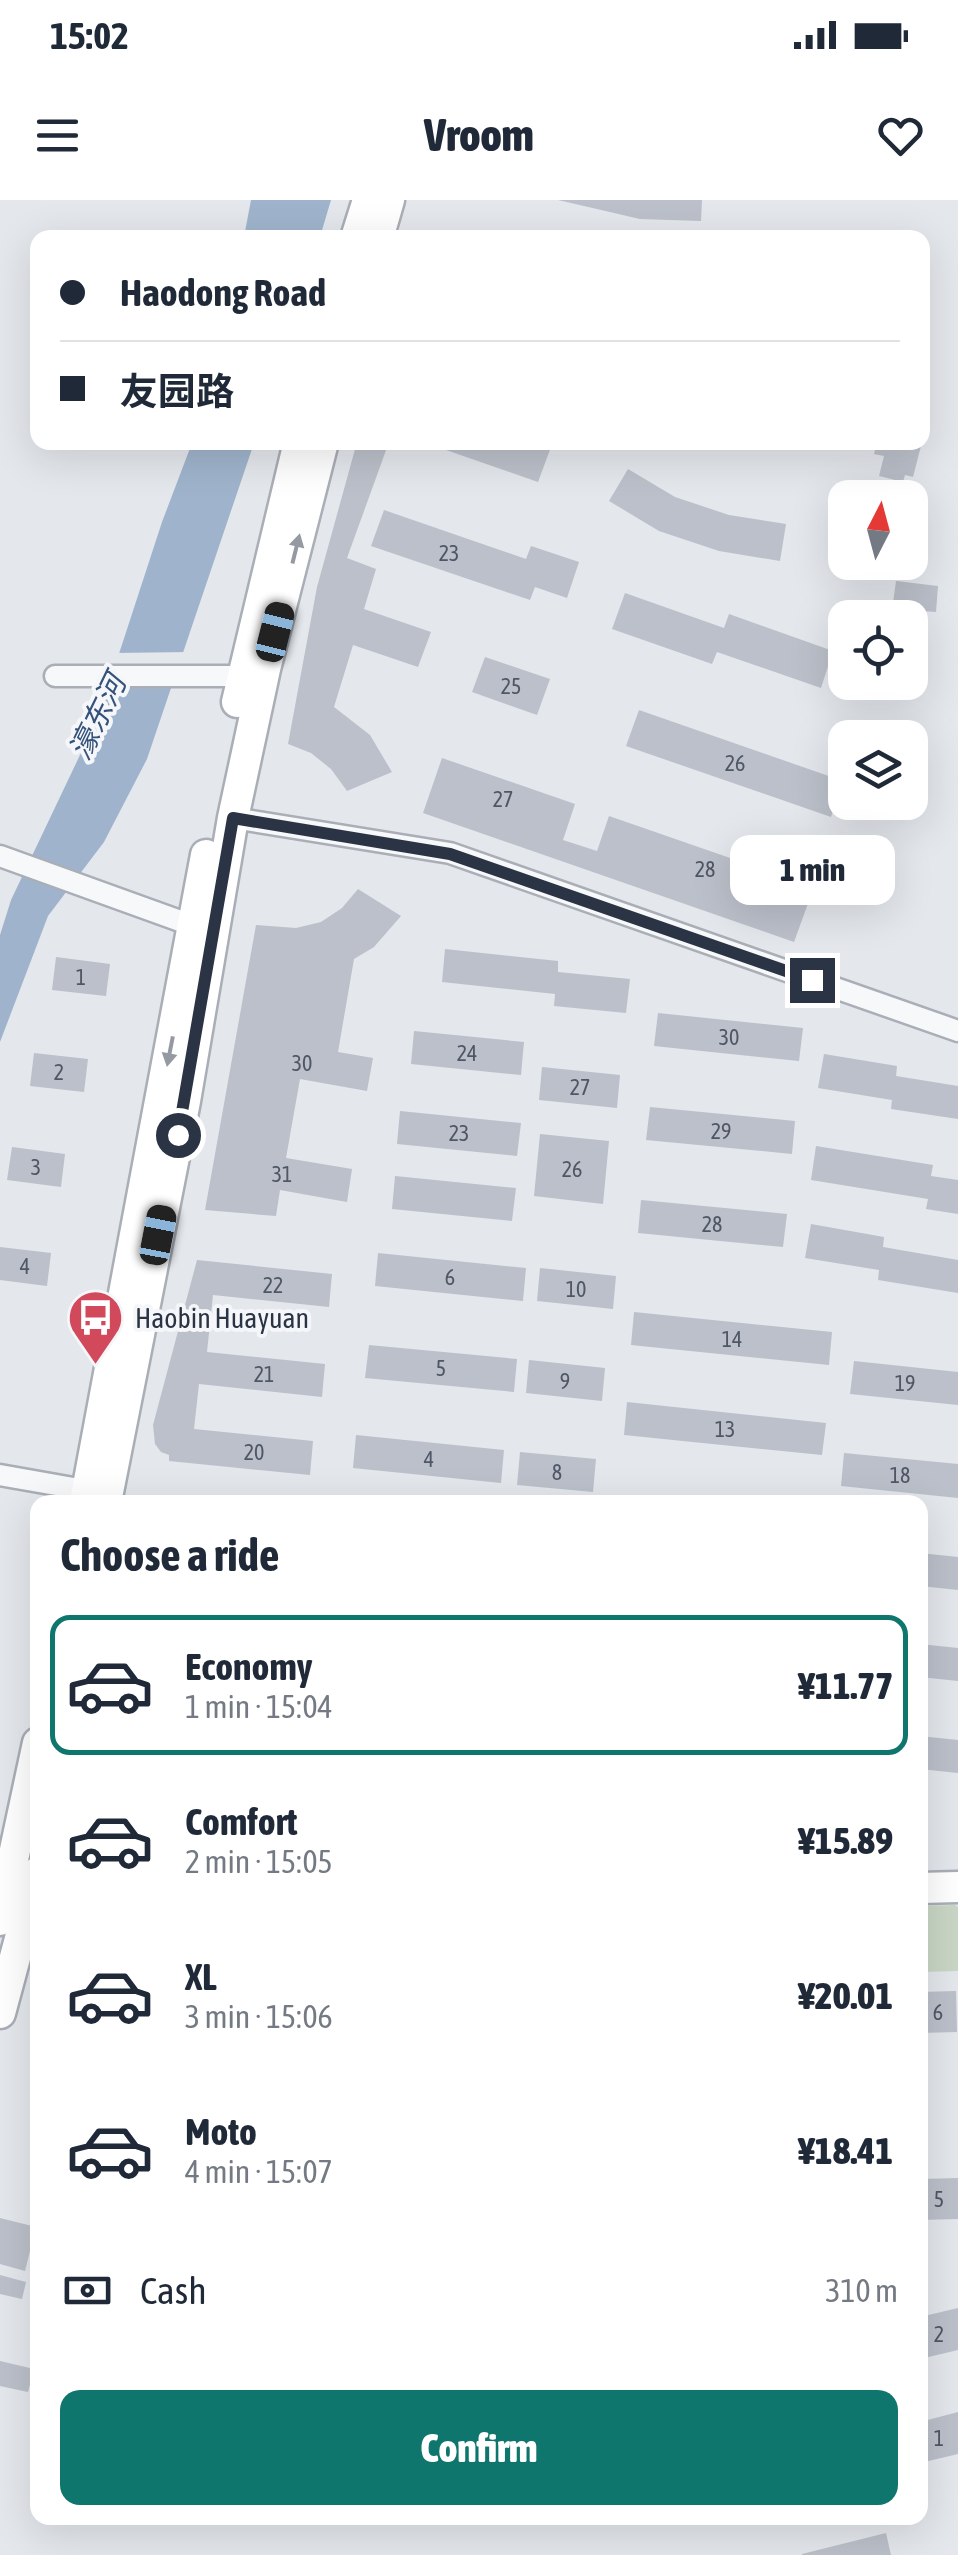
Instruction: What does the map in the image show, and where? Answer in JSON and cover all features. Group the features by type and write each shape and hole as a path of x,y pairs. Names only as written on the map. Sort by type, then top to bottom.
{"main road":[{"path":"359,230 368,200"},
{"path":"380,230 389,200"},
{"path":"96,1495 194,926 242,676 297,450"},
{"path":"96,1495 185,1101 233,818 265,669 321,450"},
{"path":"0,2013 30,1809"},
{"path":"928,1870 958,1870"},
{"path":"928,1888 958,1887"}],"street":[{"path":"56,676 242,676"},
{"path":"233,818 450,854 958,1031"},
{"path":"6,858 194,926"},
{"path":"0,1475 87,1495"}],"green space":[{"path":"928,1906 958,1907 958,1971 928,1972"}],"water":[{"path":"251,200 331,200 322,230 245,230"},
{"path":"189,450 252,450 147,759 104,842 48,916 0,1042 0,935 11,900 99,715"}],"pier":[{"path":"190,652 177,687 103,687 114,653"}],"building":[{"path":"558,200 702,200 701,221 640,219"},
{"path":"355,450 386,450 347,558 376,569 364,609 431,632 418,667 353,645 334,707 370,735 392,772 347,791 331,769 311,753 288,744 317,587"},
{"path":"446,450 550,450 538,482"},
{"path":"875,450 920,450 913,477 905,475 904,480 879,476 884,456 874,454"},
{"path":"628,469 675,497 729,515 786,524 780,561 719,551 659,531 609,501"},
{"path":"384,510 526,559 531,546 579,562 567,598 535,587 530,600 371,546"},
{"path":"896,581 938,586 936,612 928,611 928,600 893,600"},
{"path":"625,593 724,628 729,614 828,649 828,666 821,688 717,652 712,664 612,629"},
{"path":"485,657 550,679 537,715 472,692"},
{"path":"639,710 828,776 828,816 626,746"},
{"path":"442,758 575,804 563,840 597,851 609,816 814,887 794,942 423,813"},
{"path":"358,889 401,916 374,947 354,959 338,1052 373,1058 367,1091 300,1079 286,1158 352,1169 347,1202 280,1190 276,1216 205,1210 256,925 296,928 321,922 342,908"},
{"path":"445,949 558,961 558,972 630,979 626,1013 554,1006 555,994 442,982"},
{"path":"56,957 110,964 106,996 52,990"},
{"path":"658,1013 803,1028 799,1061 654,1046"},
{"path":"414,1031 524,1042 521,1075 411,1064"},
{"path":"34,1053 88,1059 84,1092 30,1086"},
{"path":"824,1054 897,1066 896,1076 958,1086 958,1119 891,1109 892,1100 818,1088"},
{"path":"542,1067 620,1075 617,1108 539,1100"},
{"path":"650,1107 795,1121 792,1154 646,1140"},
{"path":"400,1111 521,1123 517,1156 397,1144"},
{"path":"540,1134 609,1141 603,1204 534,1196"},
{"path":"816,1146 933,1165 931,1176 958,1180 958,1214 926,1209 928,1199 811,1180"},
{"path":"12,1147 65,1154 61,1187 7,1180"},
{"path":"395,1176 516,1188 512,1221 392,1209"},
{"path":"641,1200 787,1214 783,1247 638,1233"},
{"path":"811,1224 884,1237 883,1247 958,1260 958,1293 878,1280 879,1270 805,1258"},
{"path":"0,1247 51,1253 47,1286 0,1280"},
{"path":"378,1253 526,1268 523,1301 375,1286"},
{"path":"197,1260 332,1274 329,1307 213,1295 207,1352 325,1364 322,1397 199,1384 194,1429 313,1441 310,1475 169,1461 169,1455 155,1444 153,1425"},
{"path":"540,1268 616,1276 613,1309 537,1301"},
{"path":"634,1312 832,1332 829,1365 631,1345"},
{"path":"369,1345 517,1359 514,1392 365,1378"},
{"path":"529,1360 605,1368 602,1401 526,1393"},
{"path":"854,1361 958,1372 958,1405 850,1394"},
{"path":"627,1402 826,1423 822,1455 624,1435"},
{"path":"356,1435 504,1450 501,1483 353,1468"},
{"path":"520,1452 596,1459 593,1492 517,1485"},
{"path":"844,1453 958,1464 958,1498 841,1486"},
{"path":"928,1554 958,1557 958,1590 928,1587"},
{"path":"928,1645 958,1648 958,1681 928,1678"},
{"path":"928,1737 958,1740 958,1773 928,1770"},
{"path":"956,1991 957,2032 928,2033 928,1992"},
{"path":"958,2178 958,2219 928,2220 928,2179"},
{"path":"0,2218 30,2226 25,2271 0,2264"},
{"path":"0,2275 26,2282 22,2299 0,2294"},
{"path":"958,2308 958,2350 928,2357 928,2315"},
{"path":"0,2361 30,2368 28,2392 0,2386"},
{"path":"958,2412 958,2454 928,2461 928,2420"},
{"path":"886,2533 891,2555 802,2555 802,2554"}],"place":[{"name":"Haobin Huayuan","path":"96,1367"}],"route":[{"path":"178,1135 233,818 450,854 812,980"}],"water label":[{"name":"濠东河","path":"98,717"}]}
